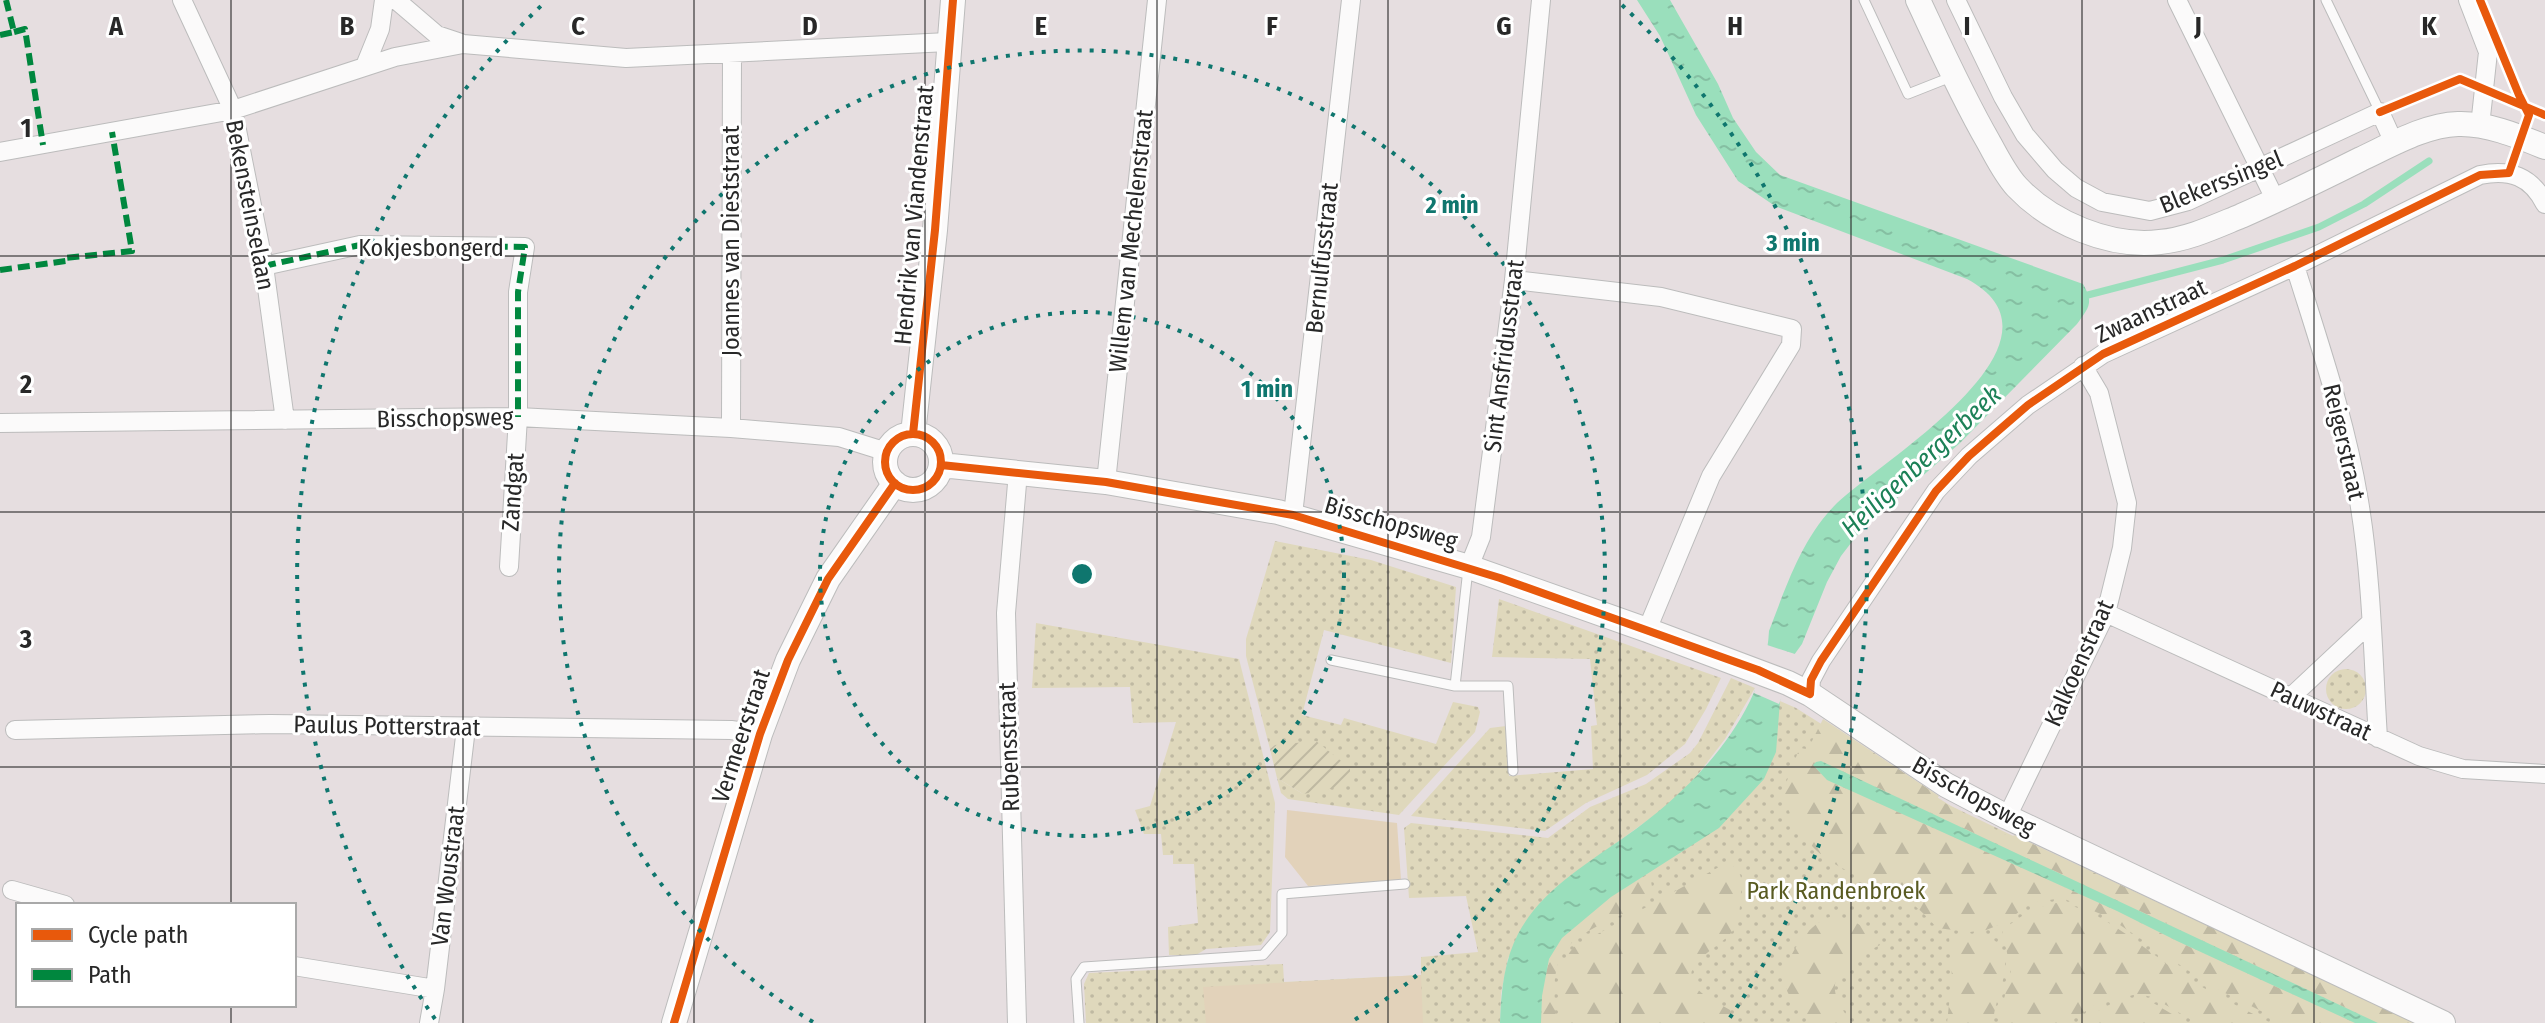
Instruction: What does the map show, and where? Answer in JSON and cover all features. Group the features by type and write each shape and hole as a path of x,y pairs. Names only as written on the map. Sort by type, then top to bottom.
{"street":[{"name":"Bekensteinselaan","path":"182,0 233,110 264,266 285,420"},
{"path":"365,66 380,29 384,0"},
{"path":"396,0 437,35 463,44"},
{"name":"Hendrik van Viandenstraat","path":"913,434 935,230 953,0"},
{"name":"Willem van Mechelenstraat","path":"1106,482 1157,0"},
{"name":"Bernulfusstraat","path":"1293,515 1351,0"},
{"name":"Sint Ansfridusstraat","path":"1469,567 1481,537 1514,280 1541,0"},
{"name":"Blekerssingel","path":"1918,0 1971,112 2016,186 2068,224 2092,234 2128,241 2158,242 2197,235 2276,201 2394,143 2456,124 2480,126 2545,147"},
{"name":"Blekerssingel","path":"1956,0 2025,135 2055,170 2076,188 2102,202 2150,211 2188,201 2380,112"},
{"path":"2177,0 2276,201"},
{"path":"2468,0 2488,52 2480,126"},
{"path":"0,152 233,110 365,66 426,49 463,44 626,58 948,42"},
{"name":"Joannes van Dieststraat","path":"731,428 732,53"},
{"path":"2380,112 2394,143"},
{"name":"Zwaanstraat","path":"1810,694 1811,680 1821,661 1936,491 1998,429 2083,366 2480,175 2509,173 2520,176 2533,186 2545,204"},
{"name":"Kokjesbongerd","path":"264,266 360,245 525,247 518,292 518,417"},
{"name":"Reigerstraat","path":"2295,266 2334,391 2359,501 2378,738"},
{"path":"1514,280 1661,297 1792,329 1791,345 1711,476 1647,630"},
{"name":"Kalkoenstraat","path":"2007,817 2106,613 2122,548 2127,503 2099,393 2083,366"},
{"name":"Bisschopsweg","path":"0,423 518,417 839,437 887,452"},
{"name":"Zandgat","path":"509,567 518,417"},
{"path":"913,434 931,440 937,447 941,465 939,474 927,486 911,490 895,483 886,469 887,452 897,439 913,434"},
{"name":"Bisschopsweg","path":"941,465 1106,482 1293,515 1469,567 1758,670 1810,694 1946,785 2007,817 2443,1023"},
{"name":"Rubensstraat","path":"1017,1023 1006,613 1018,472"},
{"name":"Vermeerstraat","path":"674,1023 760,734 788,660 828,579 895,483"},
{"name":"Pauwstraat","path":"2106,613 2419,756 2463,769 2545,774"},
{"path":"2291,697 2371,622"},
{"name":"Paulus Potterstraat","path":"15,730 270,724 731,730 760,734"},
{"name":"Van Woustraat","path":"429,1023 466,728"},
{"path":"12,890 58,903"},
{"path":"296,966 435,989"}],"lane":[{"path":"1864,0 1908,94 1954,76"},
{"path":"2326,0 2380,112"},
{"path":"1455,686 1469,567"},
{"path":"1331,660 1455,686 1508,686 1513,771"},
{"path":"1079,1023 1076,979 1084,967 1263,955 1282,933 1282,894 1405,884"}],"green space":[{"path":"1275,541 1371,560 1456,587 1451,663 1324,630 1302,715 1341,725 1344,718 1436,744 1453,702 1478,707 1480,712 1475,732 1399,815 1288,799 1281,793 1277,778 1303,794 1275,745 1270,749 1246,656 1246,639"},
{"path":"1499,599 1721,678 1685,744 1647,775 1586,803 1545,831 1411,816 1490,728 1506,726 1509,776 1593,769 1591,726 1597,725 1590,659 1492,657"},
{"path":"1036,623 1239,659 1275,803 1270,932 1261,945 1206,949 1196,955 1169,955 1168,927 1198,923 1194,864 1173,864 1173,855 1163,855 1161,834 1144,834 1135,810 1150,806 1176,722 1133,723 1130,687 1032,688"},
{"path":"2346,669 2360,675 2366,689 2360,703 2346,709 2332,703 2326,689 2332,675"},
{"path":"1731,678 1755,688 1725,739 1689,786 1670,804 1564,881 1508,958 1501,994 1500,1023 1086,1023 1084,984 1089,973 1283,964 1284,982 1421,975 1421,957 1478,952 1466,896 1409,898 1404,828 1411,823 1548,838 1590,807 1646,784 1690,753"},
{"name":"Park Randenbroek","path":"1780,701 1796,708 1951,806 2243,947 2424,1023 1529,1023 1541,958"},
{"path":"1823,719 1939,796 1937,799 2012,838 2014,835 2416,1023 2378,1023 1821,761 1816,762 1814,766 1827,780 2355,1023 2285,1023 2213,987 2108,917 2062,898 2031,903 2004,923 1986,930 1970,932 1937,928 1900,895 1825,858 1795,823 1786,803 1786,784 1791,769 1795,768 1792,766 1800,748 1813,750 1815,745 1811,743"},
{"path":"1316,741 1350,768 1350,774 1340,787 1303,794 1277,778 1270,749 1275,745"},
{"path":"1728,862 1741,878 1737,921 1728,937 1700,958 1691,975 1703,994 1730,1010 1734,1023 1561,1023 1561,973 1574,947"},
{"path":"1650,873 1653,895 1584,934 1563,953 1555,981 1556,1023 1541,1023 1545,977 1555,949 1592,911"},
{"path":"2056,903 2073,906 2108,922 2189,979 2271,1023 2197,1023 2152,997 2137,994 2095,1005 2067,1023 1998,1023 2011,971 2002,930 2032,909"},
{"path":"1834,916 1860,925 1880,945 1853,960 1838,976 1836,996 1853,1023 1813,1023 1788,993 1785,978 1787,967 1791,955 1806,934 1815,925"},
{"path":"1986,935 1997,943 2005,963 1993,1023 1947,1023 1952,977 1949,936"},
{"path":"2135,1000 2155,1004 2187,1023 2075,1023 2111,1004"}],"shaded area":[{"path":"1287,810 1397,823 1401,880 1308,886 1285,857"},
{"path":"1421,975 1423,1023 1206,1023 1203,987"}],"water":[{"name":"Heiligenbergerbeek","path":"1637,0 1670,0 1718,84 1733,118 1756,152 1780,175 2083,284 2089,305 2077,324 1960,443 1861,530 1841,556 1802,644 1794,655 1780,701 1776,752 1764,779 1719,828 1611,897 1562,938 1549,959 1541,1023 1500,1023 1506,966 1513,944 1528,918 1566,879 1651,818 1699,774 1739,721 1754,692 1764,662 1769,631 1789,580 1804,547 1824,517 1962,398 1988,366 2002,334 1997,305 1967,279 1775,206 1738,181 1696,115 1660,36"},
{"path":"1821,761 2378,1023 2355,1023 1827,780 1813,765"}],"pier":[{"path":"1764,644 1798,655 1779,704 1754,693"}],"waterway":[{"path":"2084,296 2223,260 2319,227 2364,204 2429,161"}],"marked path":[{"path":"0,35 14,32 6,0"},
{"path":"14,32 25,29 43,145"},
{"path":"0,270 66,261 65,258 132,251 112,132"},
{"path":"264,266 360,245 525,247 518,292 518,417"}],"cycle path":[{"path":"913,434 935,230 953,0"},
{"path":"941,465 1106,482 1293,515 1500,578 1758,670 1810,694 1811,680 1821,661 1936,491 1969,456 2028,405 2103,354 2295,266 2480,175 2509,173 2529,115 2480,0"},
{"path":"2380,112 2460,79 2545,115"},
{"path":"913,434 933,442 941,462 933,482 913,490 893,482 885,462 893,442 913,434"},
{"path":"674,1023 760,734 788,660 828,579 895,483"}]}
